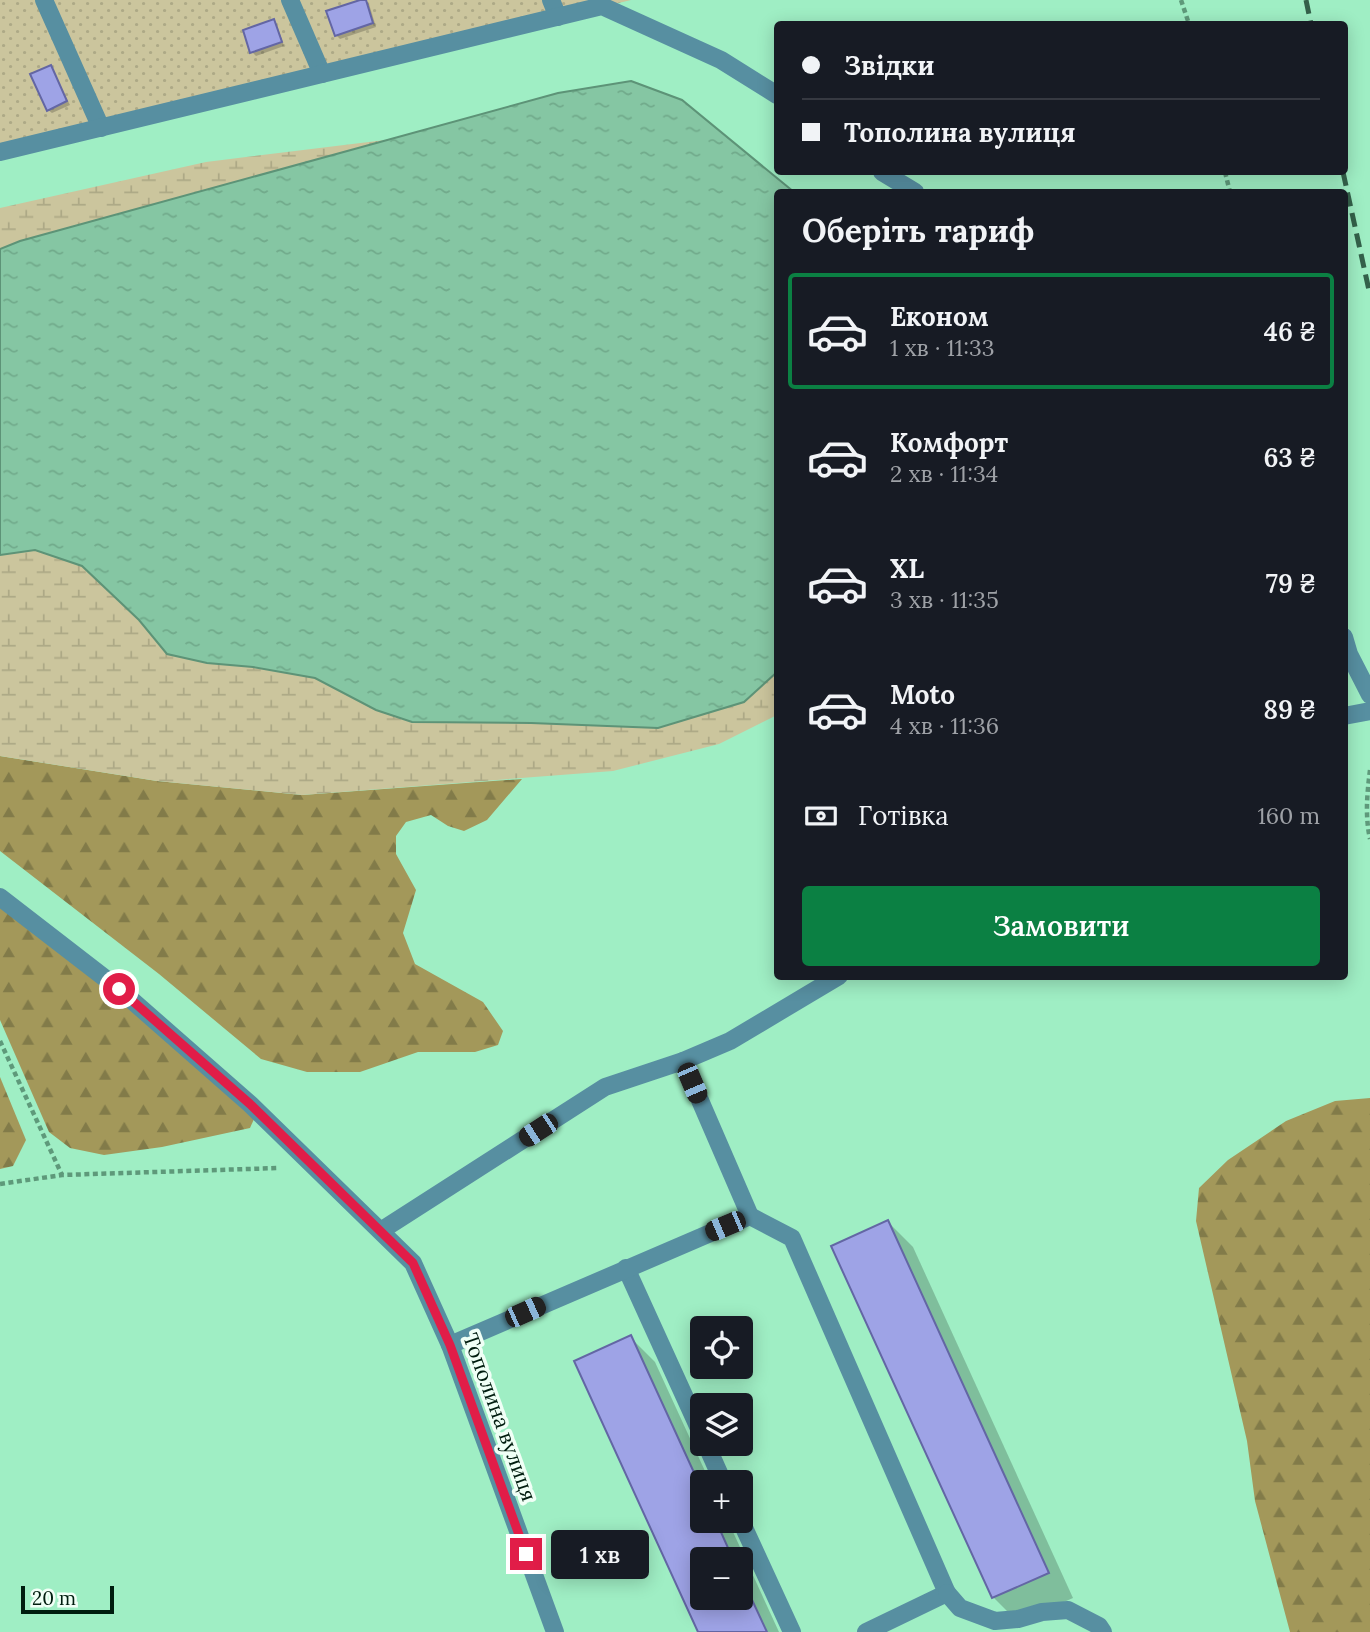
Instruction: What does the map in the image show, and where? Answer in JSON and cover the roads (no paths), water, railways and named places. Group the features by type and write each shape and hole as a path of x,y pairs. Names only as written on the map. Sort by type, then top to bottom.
{"street":[{"path":"44,0 101,128"},
{"path":"290,0 322,74"},
{"path":"551,0 558,17"},
{"path":"0,152 602,6 722,60 774,93"},
{"path":"887,175 910,189"},
{"path":"1348,651 1370,695"},
{"path":"1348,715 1370,711"},
{"name":"Тополина вулиця","path":"0,897 119,989 250,1104 413,1263 450,1345 555,1632"},
{"path":"382,1230 605,1087 682,1061 730,1041 832,980"},
{"path":"682,1061 750,1216 792,1238 947,1593 960,1608 995,1621 1068,1610 1099,1626 1103,1632"},
{"path":"450,1345 750,1216"},
{"path":"626,1268 690,1409"},
{"path":"746,1533 792,1632"},
{"path":"866,1632 947,1593"}],"water":[{"path":"631,81 682,100 790,189 774,189 774,675 744,702 658,728 412,722 376,710 315,678 253,667 207,663 167,654 139,620 82,566 35,550 0,555 0,249 20,241 558,93"}],"railway":[{"path":"1306,0 1310,21"},
{"path":"1344,175 1347,189"},
{"path":"1348,195 1370,295"}]}
